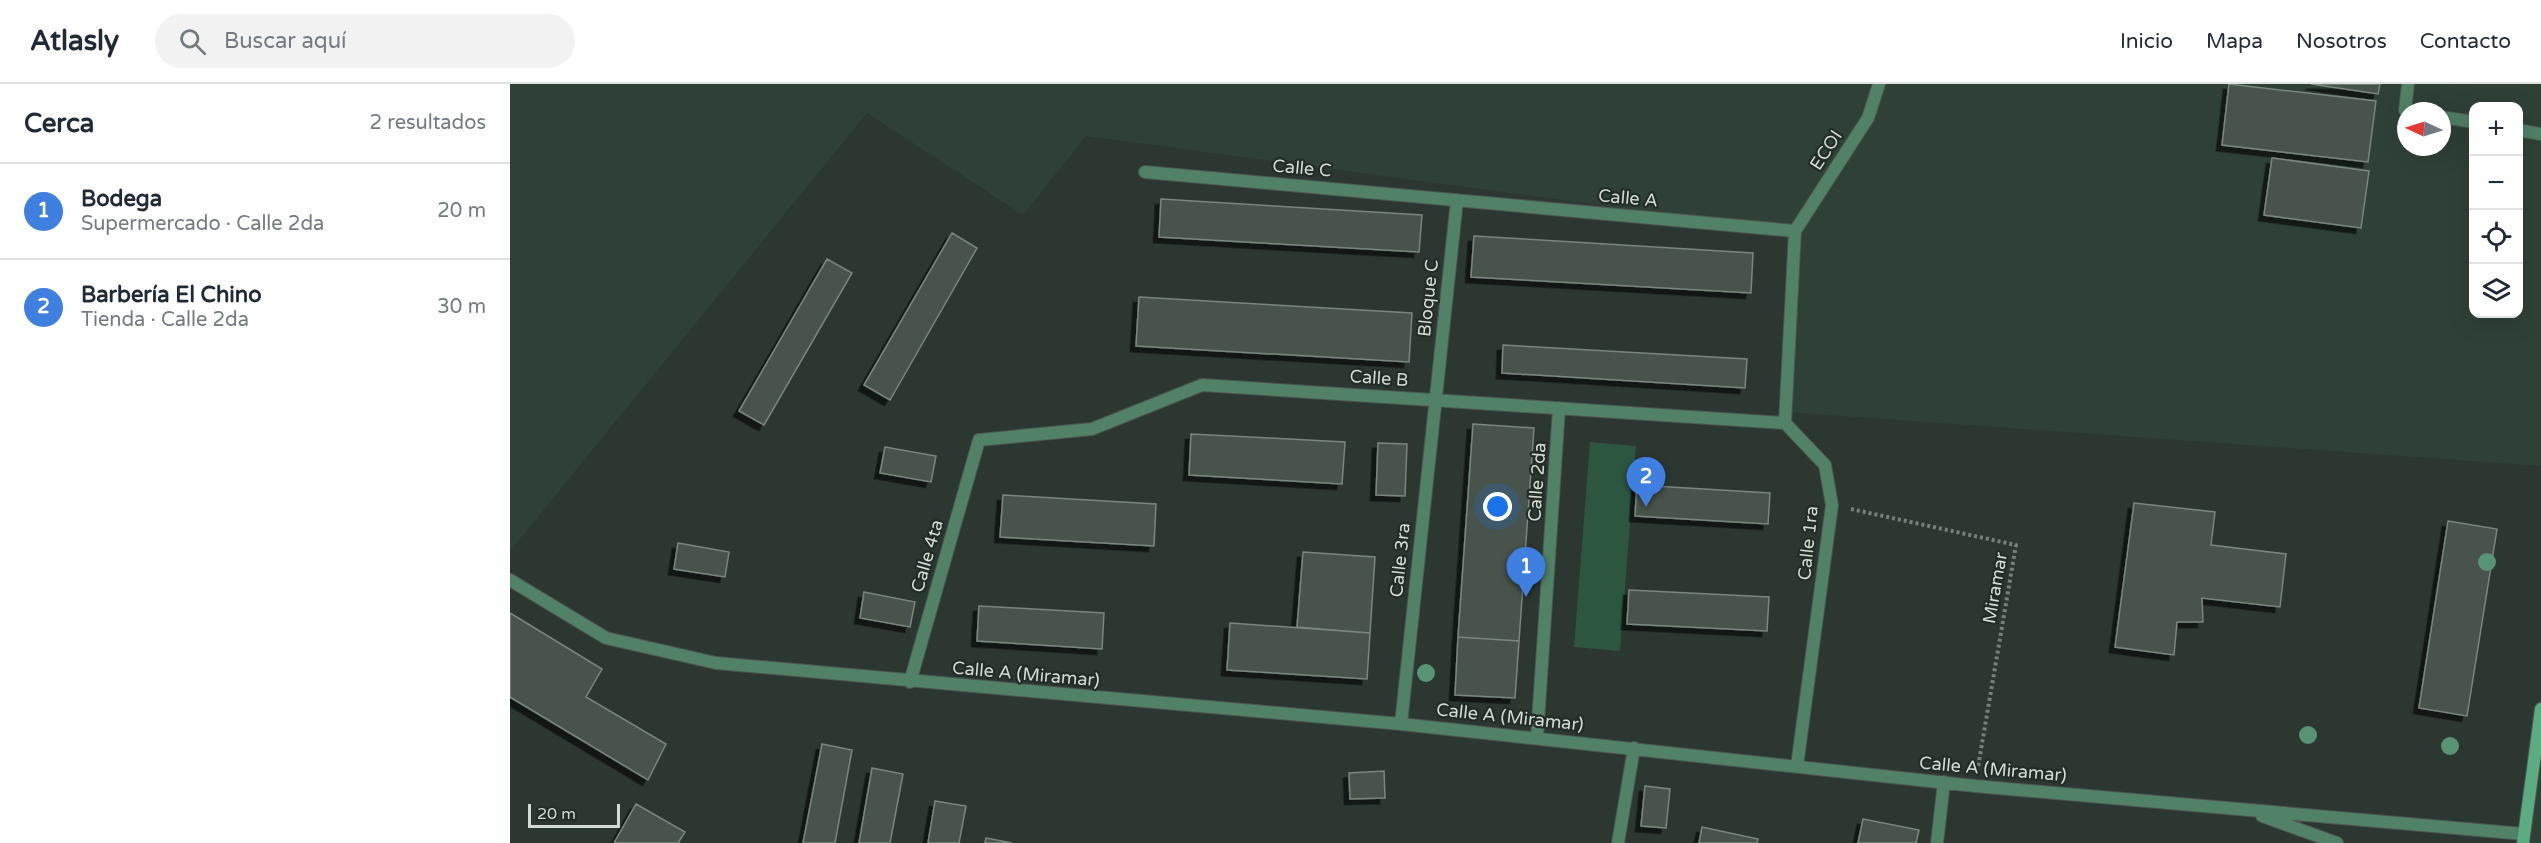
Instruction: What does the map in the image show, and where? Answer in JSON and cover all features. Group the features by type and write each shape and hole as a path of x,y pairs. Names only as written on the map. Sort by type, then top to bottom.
{"street":[{"name":"ECOI","path":"1795,231 1868,118 1879,84"},
{"path":"2406,102 2408,84"},
{"path":"2451,118 2469,121"},
{"path":"2523,131 2541,134"},
{"name":"Calle C","path":"1145,172 1457,200"},
{"name":"Calle A","path":"1457,200 1795,231"},
{"name":"Bloque C","path":"1436,400 1457,200"},
{"path":"1785,423 1795,231"},
{"name":"Calle B","path":"979,440 1092,429 1202,385 1785,423"},
{"name":"Calle 3ra","path":"1401,724 1436,400"},
{"name":"Calle 2da","path":"1537,737 1559,408"},
{"name":"Calle 1ra","path":"1785,423 1825,465 1832,505 1797,766"},
{"name":"Calle 4ta","path":"910,682 979,440"},
{"name":"Calle A (Miramar)","path":"510,580 606,638 716,663 1537,737 1975,786 2523,838"},
{"path":"2523,838 2541,709"},
{"path":"1618,843 1634,748"},
{"path":"1937,843 1944,782"},
{"path":"2245,810 2337,843"}],"path":[{"name":"Miramar","path":"1832,505 2016,545 1975,786"}],"shaded area":[{"path":"510,84 2541,84 2541,466 1786,412 1795,231 1086,136 1023,215 867,113 510,551"},
{"path":"2541,708 2541,843 2524,843"}],"green space":[{"path":"1590,442 1636,446 1620,651 1574,647"}],"building":[{"path":"2229,84 2376,101 2368,162 2222,145"},
{"path":"2311,84 2380,84 2378,94"},
{"path":"2272,158 2369,171 2361,228 2264,215"},
{"path":"1161,199 1422,215 1419,252 1159,237"},
{"path":"952,233 977,248 890,400 864,385"},
{"path":"1474,236 1753,253 1751,293 1471,277"},
{"path":"827,259 852,273 764,425 739,411"},
{"path":"1139,297 1412,313 1409,362 1136,346"},
{"path":"1503,345 1747,359 1745,388 1502,373"},
{"path":"1473,424 1534,428 1519,641 1458,637"},
{"path":"1191,434 1345,442 1342,484 1189,475"},
{"path":"1378,443 1407,444 1405,496 1376,495"},
{"path":"885,447 936,456 931,482 880,473"},
{"path":"1637,485 1770,493 1768,524 1635,516"},
{"path":"1003,495 1156,504 1154,546 1000,537"},
{"path":"2134,503 2215,512 2211,545 2286,554 2280,607 2202,598 2203,622 2177,622 2174,655 2115,647"},
{"path":"2448,521 2497,529 2467,716 2419,708"},
{"path":"678,543 729,552 725,577 674,569"},
{"path":"1303,552 1375,557 1370,633 1297,627"},
{"path":"1629,590 1769,597 1767,631 1627,624"},
{"path":"864,592 915,602 910,627 860,618"},
{"path":"979,606 1104,613 1102,649 977,641"},
{"path":"510,613 602,669 586,697 666,744 648,780 510,697"},
{"path":"1230,623 1370,633 1367,679 1227,670"},
{"path":"1458,637 1519,641 1515,698 1455,695"},
{"path":"822,744 852,750 835,843 803,843"},
{"path":"872,768 903,774 890,843 859,843"},
{"path":"1384,771 1385,798 1350,799 1349,773"},
{"path":"1645,786 1670,789 1666,828 1641,826"},
{"path":"935,801 966,806 959,843 928,843"},
{"path":"636,804 685,832 678,843 614,843"},
{"path":"1863,819 1919,830 1916,843 1858,843"},
{"path":"1702,827 1758,839 1757,843 1699,843"},
{"path":"986,838 1012,843 985,843"}],"place":[{"name":"Barbería El Chino","path":"1646,507"},
{"name":"Bodega","path":"1526,597"}]}
